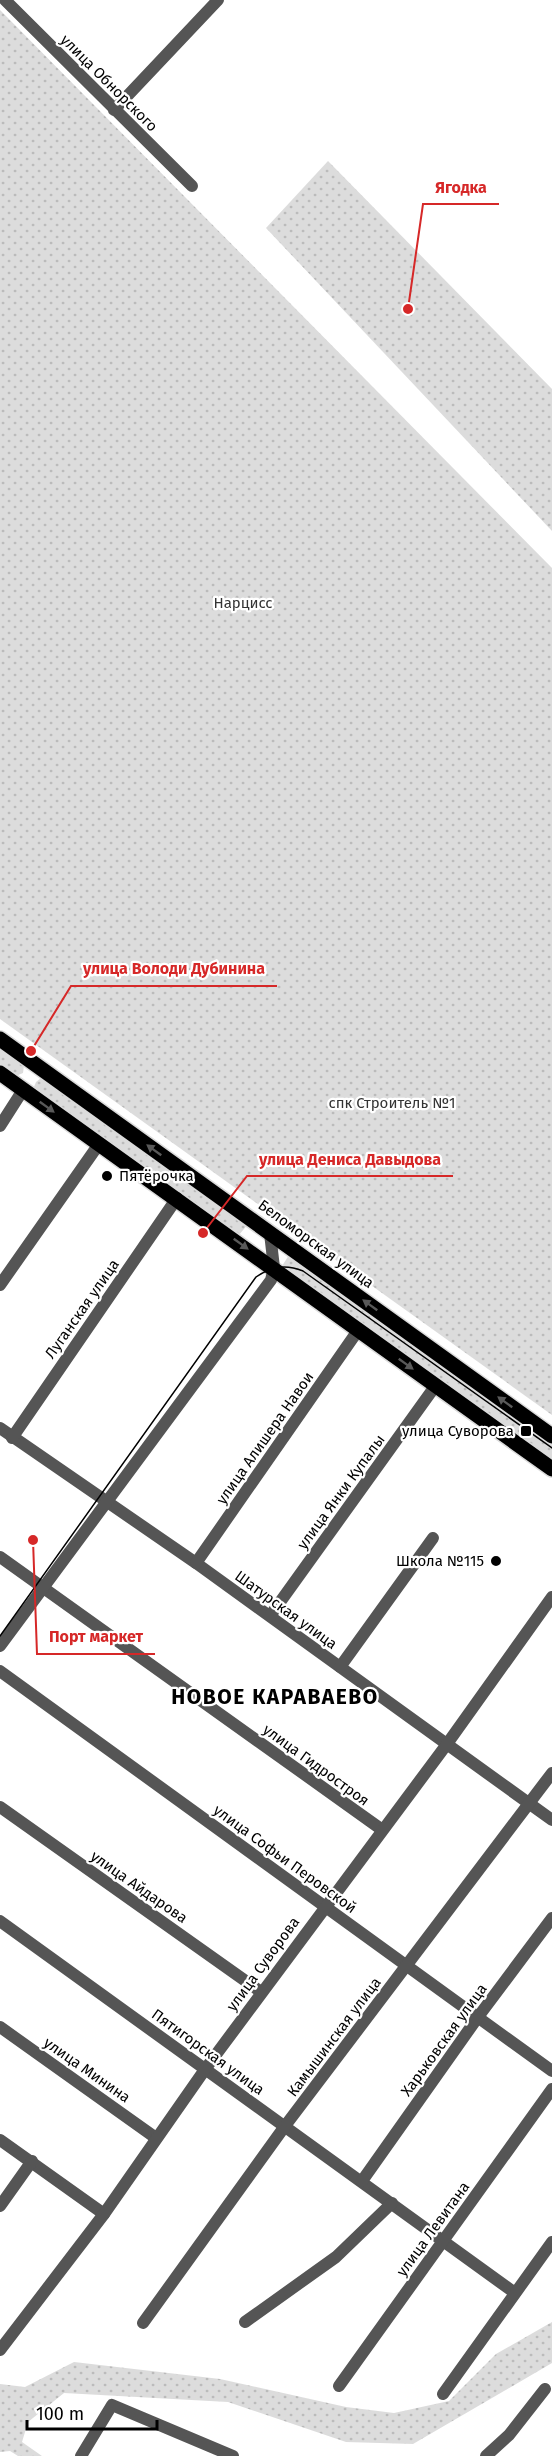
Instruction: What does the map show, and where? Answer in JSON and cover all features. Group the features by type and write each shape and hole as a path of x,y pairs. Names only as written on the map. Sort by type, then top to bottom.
{"main road":[{"name":"Беломорская улица","path":"0,1039 552,1437"},
{"path":"23,1090 39,1067"},
{"path":"0,1073 552,1469"}],"street":[{"name":"улица Обнорского","path":"5,0 192,186"},
{"path":"114,110 218,0"},
{"path":"0,1126 23,1090"},
{"path":"0,1285 99,1144"},
{"name":"Луганская улица","path":"12,1437 177,1198"},
{"path":"0,1646 271,1280 274,1268 270,1233"},
{"name":"улица Алишера Навои","path":"196,1563 359,1329"},
{"name":"улица Янки Купалы","path":"270,1616 436,1385"},
{"name":"Шатурская улица","path":"0,1428 196,1563 552,1820"},
{"path":"340,1667 433,1538"},
{"name":"улица Гидростроя","path":"0,1557 381,1829"},
{"name":"улица Суворова","path":"0,2350 104,2214 261,1992 381,1829 447,1744 552,1597"},
{"name":"улица Софьи Перовской","path":"0,1671 552,2071"},
{"name":"Камышинская улица","path":"143,2324 285,2126 552,1773"},
{"name":"улица Айдарова","path":"0,1807 261,1992"},
{"name":"Харьковская улица","path":"362,2181 477,2017 552,1918"},
{"name":"Пятигорская улица","path":"0,1921 515,2293"},
{"name":"улица Минина","path":"0,2027 156,2138"},
{"name":"улица Левитана","path":"339,2386 552,2090"},
{"path":"0,2140 104,2214"},
{"path":"0,2206 32,2161"},
{"path":"245,2322 336,2257 392,2203"},
{"path":"443,2394 552,2242"},
{"path":"486,2456 509,2434 545,2389"},
{"path":"81,2456 112,2405 233,2456"}],"green space":[{"name":"Нарцисс","path":"0,10 552,568 552,1415 0,1019"},
{"path":"328,161 552,389 552,531 266,228"},
{"path":"0,1048 24,1065 23,1073 16,1076 0,1064"},
{"path":"41,1078 248,1224 239,1235 34,1087"},
{"path":"291,1252 552,1442 552,1463 282,1266"},
{"path":"552,2322 552,2363 413,2444 346,2442 228,2402 64,2393 28,2422 22,2442 42,2456 18,2456 10,2451 0,2452 0,2384 25,2387 74,2362 220,2379 346,2407 394,2413 449,2401 496,2354"}],"tram line":[{"path":"0,1636 256,1277 273,1268 291,1267 303,1271 552,1448"}],"place":[{"name":"Ягодка","path":"408,309"},
{"name":"улица Володи Дубинина","path":"31,1051"},
{"name":"Пятёрочка","path":"107,1176"},
{"name":"улица Дениса Давыдова","path":"203,1233"},
{"name":"улица Суворова","path":"526,1431"},
{"name":"Порт маркет","path":"33,1540"},
{"name":"Школа №115","path":"496,1561"}],"district":[{"name":"НОВОЕ КАРАВАЕВО","path":"275,1697"}],"park label":[{"name":"спк Строитель №1","path":"392,1103"}]}
